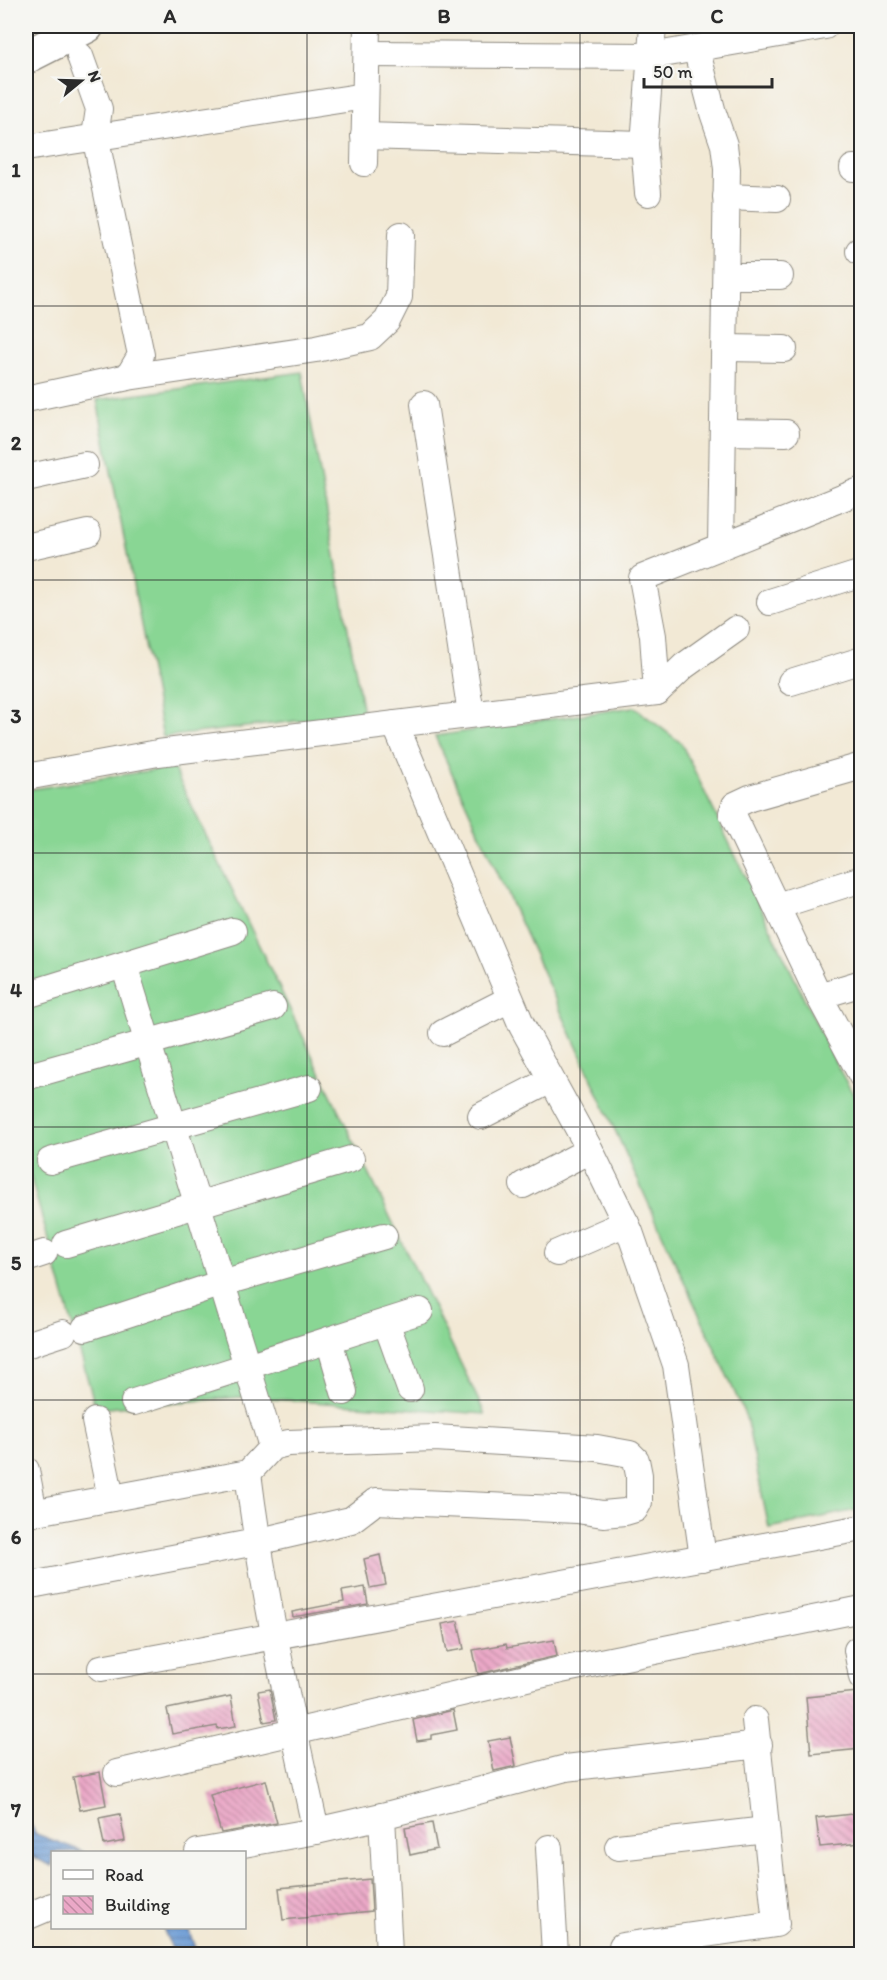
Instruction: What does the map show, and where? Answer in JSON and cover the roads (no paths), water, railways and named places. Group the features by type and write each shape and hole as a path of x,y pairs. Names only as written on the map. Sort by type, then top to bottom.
{"highway":[{"path":"26,57 84,41"}],"street":[{"path":"364,163 367,26"},
{"path":"648,193 644,144 653,26"},
{"path":"367,54 651,56 825,26"},
{"path":"84,41 99,109 95,136 141,355 128,378"},
{"path":"696,48 724,145 726,276 721,546"},
{"path":"26,148 365,96"},
{"path":"364,136 644,144"},
{"path":"726,197 777,199"},
{"path":"26,399 128,378 316,349 370,337 387,321 399,297 401,235"},
{"path":"726,276 780,276"},
{"path":"725,348 784,349"},
{"path":"424,404 471,714"},
{"path":"724,432 786,433"},
{"path":"26,478 85,465"},
{"path":"657,692 653,636 642,578 861,490"},
{"path":"26,547 88,533"},
{"path":"770,602 861,573"},
{"path":"26,777 158,753 657,692 684,666 736,629"},
{"path":"791,682 861,660"},
{"path":"395,724 522,1026 590,1150 626,1223 676,1365 703,1558"},
{"path":"861,766 750,798 735,805 732,813 819,996 861,1076"},
{"path":"777,906 861,879"},
{"path":"26,995 233,931"},
{"path":"124,965 272,1448"},
{"path":"819,996 861,983"},
{"path":"443,1033 510,999"},
{"path":"28,1076 273,1007"},
{"path":"481,1116 551,1080"},
{"path":"50,1161 309,1088"},
{"path":"523,1185 590,1150"},
{"path":"45,1252 351,1159"},
{"path":"557,1253 626,1223"},
{"path":"26,1345 222,1283 384,1236"},
{"path":"134,1402 420,1311"},
{"path":"386,1322 410,1389"},
{"path":"329,1340 344,1392"},
{"path":"95,1421 111,1498"},
{"path":"26,1470 30,1514 248,1473 272,1448 288,1443 435,1438 597,1448 630,1454 636,1460 640,1483 639,1503 635,1509 625,1512 603,1514 577,1510 376,1501 351,1520 256,1542 26,1586"},
{"path":"248,1473 256,1542 316,1831"},
{"path":"101,1668 861,1528"},
{"path":"117,1773 561,1670 861,1609"},
{"path":"857,1650 861,1677"},
{"path":"622,1946 776,1924 755,1720"},
{"path":"204,1851 316,1831 382,1816 566,1768 759,1745"},
{"path":"382,1816 389,1954"},
{"path":"618,1847 766,1830"},
{"path":"549,1848 555,1954"},
{"path":"26,1917 51,1906"}],"water":[{"path":"26,1817 36,1834 81,1851 51,1851 51,1866 26,1853"},
{"path":"163,1929 188,1929 197,1954 174,1954"}]}
